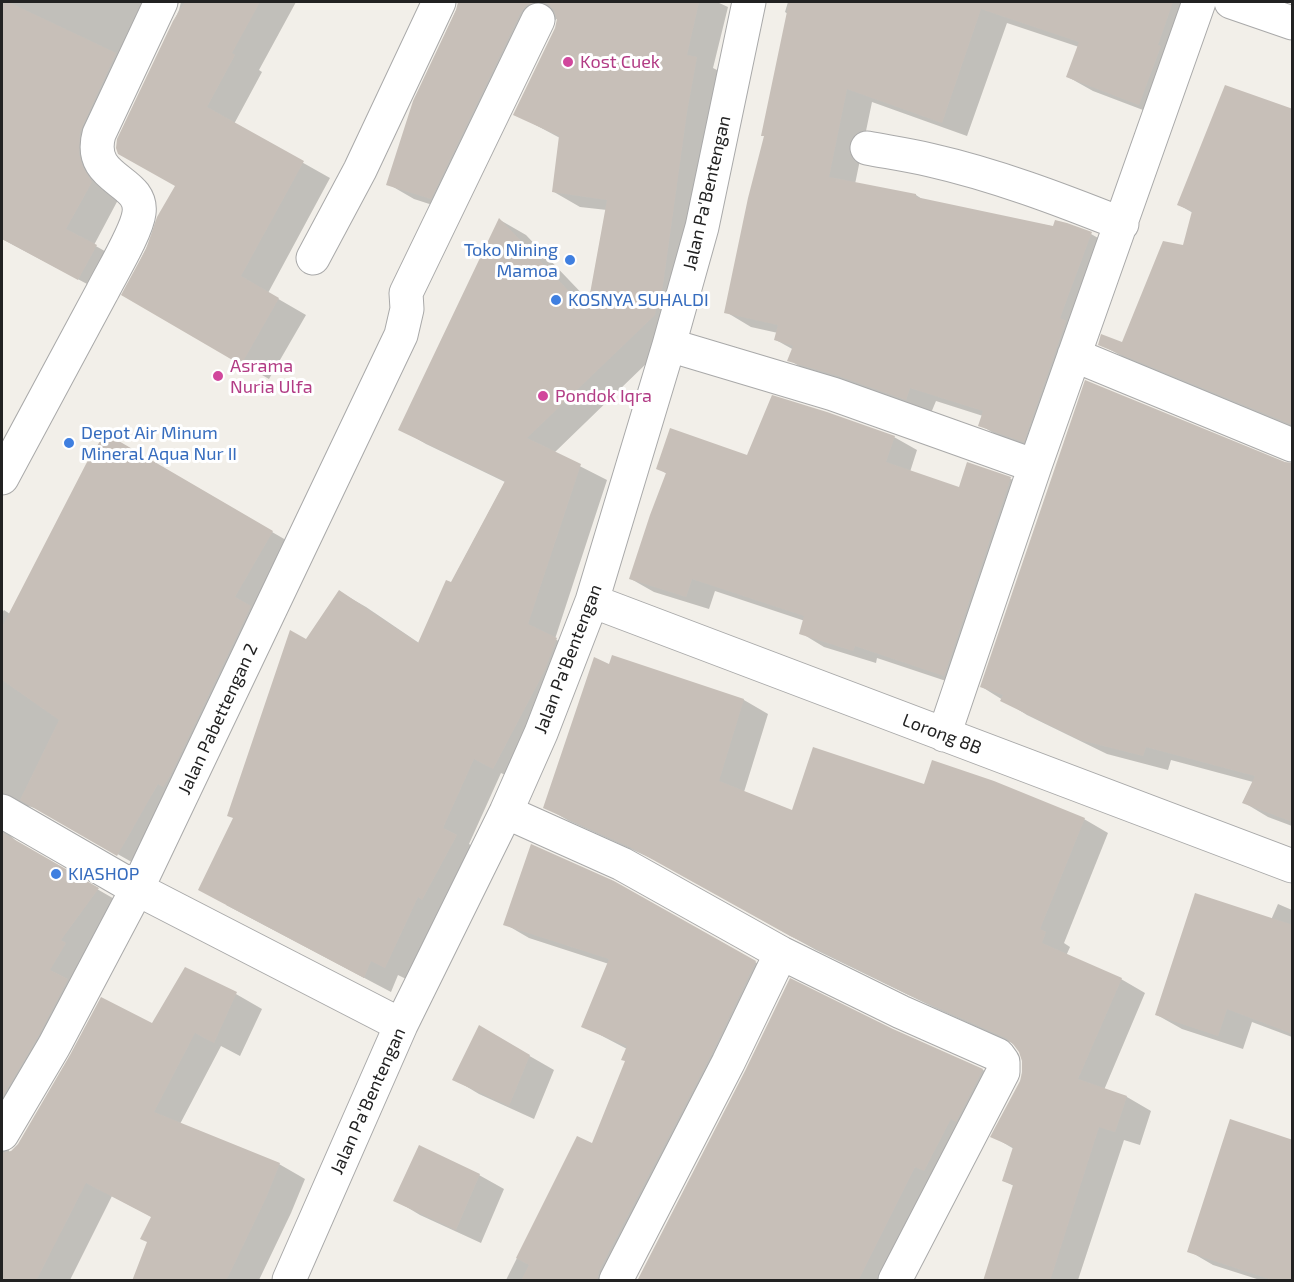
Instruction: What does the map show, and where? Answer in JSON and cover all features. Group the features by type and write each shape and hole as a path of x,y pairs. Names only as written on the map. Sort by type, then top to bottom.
{"street":[{"path":"2,478 118,262 138,219 138,201 135,195 98,159 97,144 161,2"},
{"path":"313,258 360,170 439,2"},
{"name":"Jalan Pa'Bentengan","path":"289,1281 401,1025 506,812 541,733 592,601 702,227 749,2"},
{"path":"944,735 1035,466 1199,2"},
{"path":"1231,2 1293,22"},
{"name":"Jalan Pabettengan 2","path":"2,1134 54,1046 137,889 401,335 407,309 406,293 538,20"},
{"path":"867,148 930,160 969,171 1049,195 1122,224"},
{"path":"669,345 833,394 1035,466"},
{"path":"1074,355 1293,445"},
{"name":"Lorong 8B","path":"592,601 1293,866"},
{"path":"2,811 137,889 401,1025"},
{"path":"506,812 622,864 781,953 901,1012 998,1054 1003,1062 1003,1072 895,1281"},
{"path":"616,1281 728,1063 781,953"}],"building":[{"path":"2,2 8,2 116,53 80,132 79,154 83,167 92,182 66,229 97,245 78,280 2,239"},
{"path":"185,2 260,2 232,53 235,55 207,107 304,161 241,276 279,298 241,365 121,295 146,249 157,217 175,186 118,154 117,139 173,21"},
{"path":"458,2 536,2 527,5 521,12 431,199 386,185 413,101"},
{"path":"538,2 699,2 687,55 697,57 661,299 658,298 655,315 527,438 581,464 528,624 557,638 544,672 493,769 474,759 443,828 457,835 422,900 418,897 385,968 371,961 364,978 198,890 233,818 227,816 290,630 306,639 339,590 418,643 446,580 451,582 505,481 398,430 499,218 587,310 607,200 552,192 559,136 513,115 555,28 557,19 554,10 547,3"},
{"path":"789,2 1173,2 1158,45 1161,46 1139,105 1066,77 1079,42 981,9 942,123 847,89 829,177 916,194 916,197 1053,226 1055,220 1092,232 1060,318 1066,321 1024,442 978,426 983,411 910,388 906,400 839,376 787,361 793,346 774,340 778,325 724,313 748,198 764,136 761,136"},
{"path":"1225,85 1293,109 1293,425 1098,345 1101,334 1122,342 1163,241 1183,245 1192,211 1177,205"},
{"path":"1085,380 1285,462 1293,463 1293,822 1242,803 1255,776 1146,747 1143,756 1080,740 1000,701 1003,695 980,687"},
{"path":"772,395 895,436 886,462 959,487 967,462 1011,477 944,676 855,646 853,651 799,634 804,616 692,579 686,597 629,579 666,473 656,469 670,428 747,455"},
{"path":"105,433 273,531 235,597 251,606 170,776 163,787 158,784 117,856 20,800 59,720 2,680 2,627 86,464"},
{"path":"612,655 744,699 719,781 792,810 813,747 924,784 932,760 994,781 1085,818 1040,929 1046,932 1042,943 1122,978 1078,1079 1127,1096 1115,1132 1099,1127 1050,1281 983,1281 1013,1185 1002,1181 1013,1147 990,1137 1022,1073 1022,1061 1013,1044 1006,1038 909,995 790,936 630,847 543,808 594,657 609,664"},
{"path":"3,833 99,888 61,940 66,943 50,970 68,979 38,1037 2,1098"},
{"path":"531,844 614,881 756,961 711,1055 599,1271 597,1281 521,1281 529,1265 516,1258 577,1136 592,1143 625,1061 621,1060 627,1046 581,1027 609,959 503,925"},
{"path":"1195,893 1293,925 1293,1034 1227,1009 1218,1036 1155,1015"},
{"path":"185,967 237,992 214,1043 195,1033 154,1112 280,1163 266,1198 226,1281 132,1281 147,1242 140,1239 151,1217 86,1183 36,1281 2,1281 2,1153 11,1151 18,1144 101,997 152,1023"},
{"path":"790,978 893,1029 983,1069 956,1122 951,1119 924,1171 915,1167 858,1281 637,1281 745,1071"},
{"path":"479,1025 530,1055 509,1106 452,1080"},
{"path":"1230,1119 1293,1140 1293,1281 1275,1281 1187,1252"},
{"path":"419,1145 480,1174 456,1230 393,1201"}],"place":[{"name":"Kost Cuek","path":"568,62"},
{"name":"Toko Nining Mamoa","path":"570,260"},
{"name":"KOSNYA SUHALDI","path":"556,300"},
{"name":"Asrama Nuria Ulfa","path":"218,376"},
{"name":"Pondok Iqra","path":"543,396"},
{"name":"Depot Air Minum Mineral Aqua Nur II","path":"69,443"},
{"name":"KIASHOP","path":"56,874"}]}
